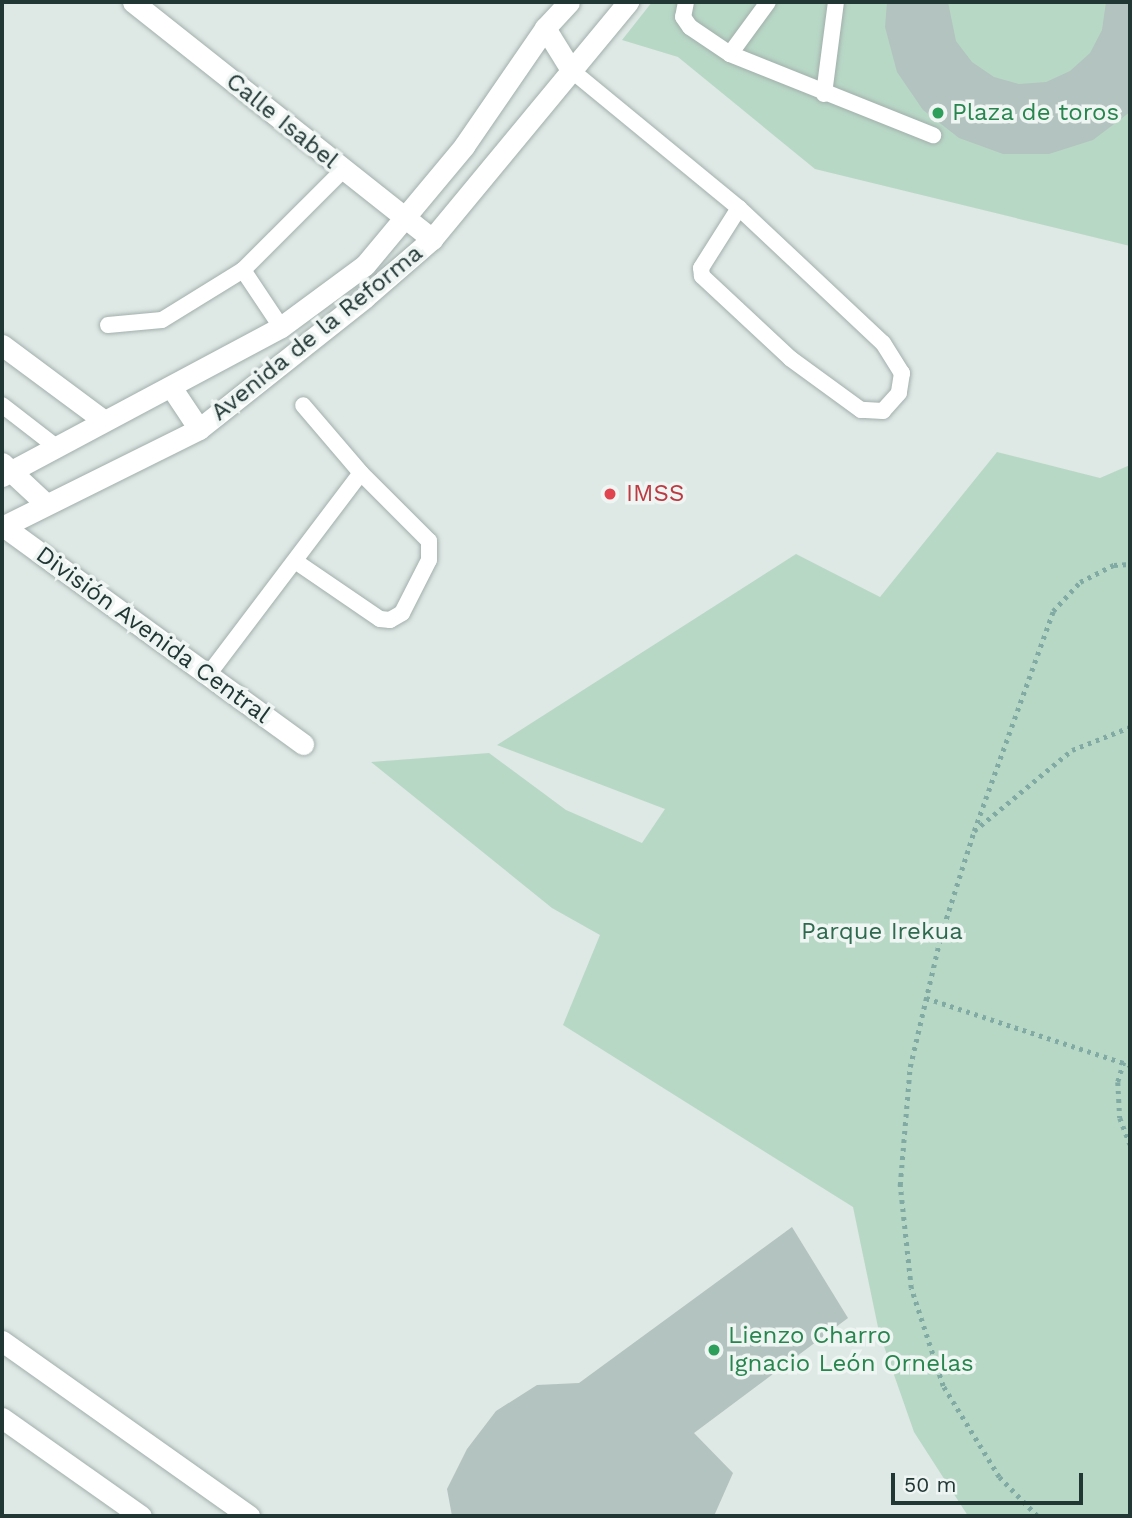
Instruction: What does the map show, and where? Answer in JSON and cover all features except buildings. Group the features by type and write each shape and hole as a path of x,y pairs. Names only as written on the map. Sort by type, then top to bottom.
{"main road":[{"name":"Calle Isabel","path":"133,2 432,239"},
{"name":"Avenida de la Reforma","path":"5,470 171,387 281,327 365,265 464,145 545,28 569,2"},
{"name":"Avenida de la Reforma","path":"2,527 199,429 432,239 628,2"},
{"path":"545,28 571,69"},
{"path":"2,345 103,420"},
{"path":"171,387 199,429"},
{"name":"División Avenida Central","path":"5,470 46,504"},
{"name":"División Avenida Central","path":"2,527 303,744"},
{"path":"2,1340 249,1516"},
{"path":"2,1418 141,1516"}],"lane":[{"path":"686,2 683,17 690,27 730,54 824,94 933,135"},
{"path":"730,54 768,2"},
{"path":"824,94 836,2"},
{"path":"571,69 739,208 883,343 902,373 899,393 883,411 861,410 791,359 702,276 701,268 739,208"},
{"path":"108,325 162,320 243,270 343,170"},
{"path":"243,270 281,327"},
{"path":"2,405 55,446"},
{"path":"295,561 380,619 390,620 402,613 429,559 429,541 361,473 303,405"},
{"path":"208,675 361,473"}],"path":[{"path":"1037,1516 999,1477 943,1386 911,1288 900,1185 910,1068 926,998 974,831 1053,611 1080,582 1114,565 1130,564"},
{"path":"974,831 1072,750 1130,727"},
{"path":"926,998 1130,1065"},
{"path":"1124,1062 1118,1082 1120,1118 1130,1144"}],"green space":[{"name":"Plaza de toros","path":"652,2 1130,2 1130,246 815,169 678,57 622,40"},
{"name":"Parque Irekua","path":"997,452 1100,478 1130,465 1130,1516 968,1516 914,1432 879,1332 853,1207 563,1025 600,935 552,908 371,762 489,753 566,810 642,843 665,809 497,745 796,554 880,597"}],"place":[{"name":"Plaza de toros","path":"938,113"},
{"name":"IMSS","path":"610,494"},
{"name":"Lienzo Charro Ignacio León Ornelas","path":"714,1350"}]}
